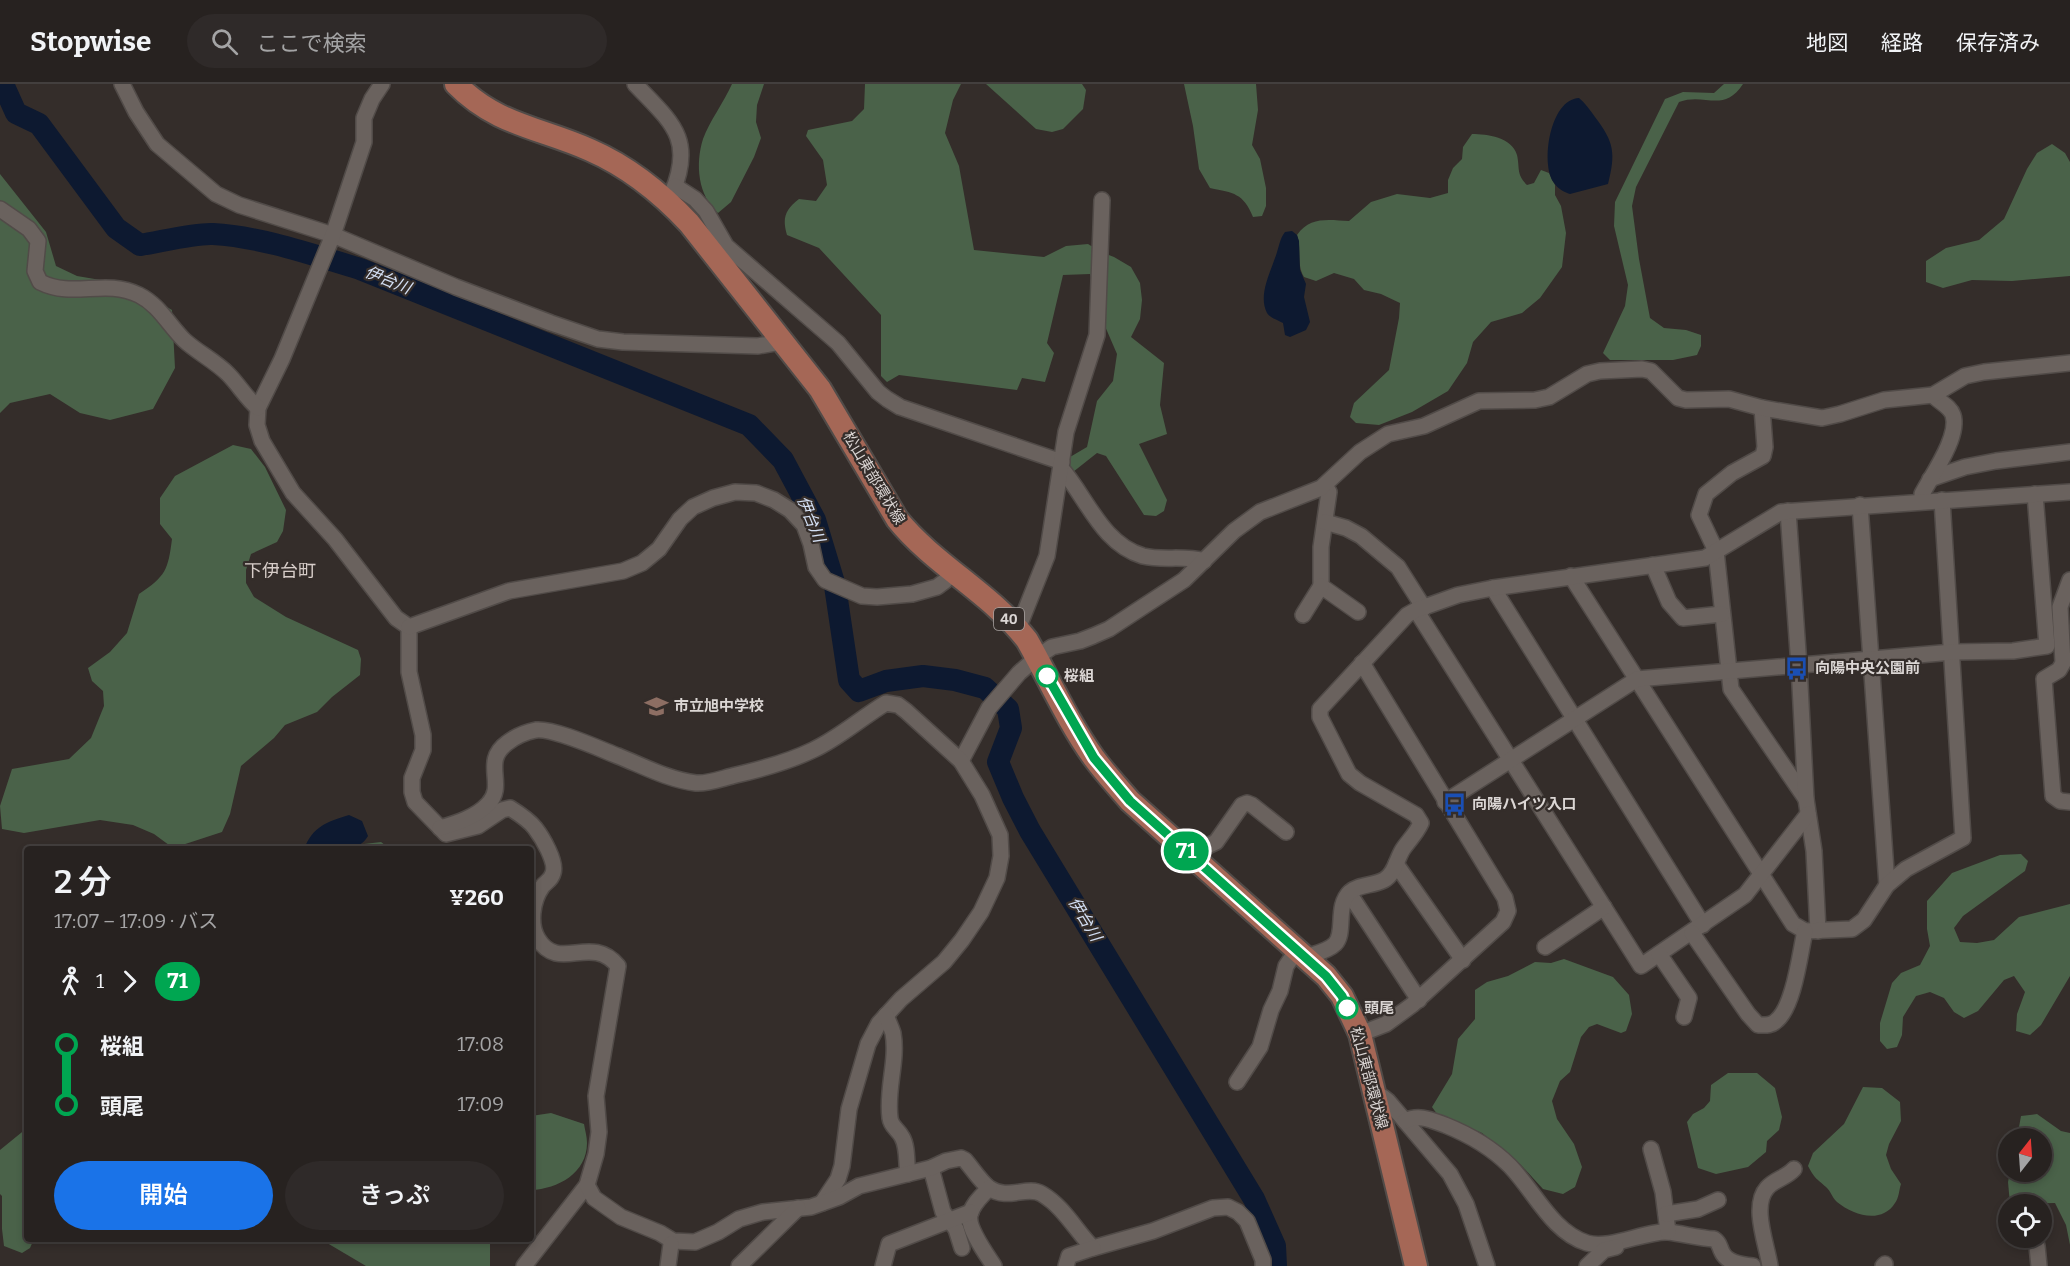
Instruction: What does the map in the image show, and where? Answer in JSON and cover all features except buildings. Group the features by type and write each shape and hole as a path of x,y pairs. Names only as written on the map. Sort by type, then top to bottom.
{"main road":[{"name":"松山東部環状線","path":"456,84 471,99 504,119 589,149 644,181 672,194 689,223 820,389 897,519 912,537 1018,628 1094,758 1130,801 1326,976 1342,996 1360,1034 1416,1266"}],"street":[{"path":"122,84 136,112 157,144 216,194 239,205 333,235 456,287 598,339 623,342 758,346 781,342"},
{"path":"382,84 372,99 364,118 364,142 333,235 282,359 258,408 257,425 262,441 293,493 335,539 396,618 410,627"},
{"path":"635,84 670,120 679,141 683,159 672,194 695,199 706,211 726,246 838,343 886,399 900,407 1062,465 1110,536 1125,548 1144,556 1204,561"},
{"path":"1018,628 1047,556 1066,432 1097,334 1102,200"},
{"path":"0,209 29,229 38,241 35,271 40,282 51,288 67,291 116,287 138,294 158,308 183,339 226,371 249,401 258,408"},
{"path":"961,761 989,708 1019,673 1037,657 1052,647 1080,641 1109,629 1184,580 1234,531 1260,512 1321,488 1360,452 1388,434 1424,426 1479,401 1534,400 1549,397 1587,374 1600,371 1642,369 1651,371 1678,398 1686,400 1729,399 1762,408 1822,418 1884,400 1933,395 1965,376 2070,363"},
{"path":"1922,501 1923,494 1952,436 1954,421 1949,408 1933,395"},
{"path":"1762,408 1765,447 1763,456 1732,473 1706,494 1699,515 1716,551 1731,689 1807,807"},
{"path":"1930,479 1965,467 1996,461 2070,452"},
{"path":"1303,615 1321,585 1321,547 1329,492 1325,485"},
{"path":"410,627 509,591 623,571 642,563 659,549 680,519 693,507 735,492 756,493 790,510 804,525 816,567 825,580 862,596 912,594 937,587 952,572"},
{"path":"1237,1082 1260,1047 1280,991 1286,966 1301,954 1333,946 1338,939 1342,907 1349,893 1358,887 1376,884 1391,874 1401,851 1416,834 1421,823 1416,815 1360,783 1349,774 1320,717 1320,709 1407,615 1458,595 1493,588 1705,558 1781,512 2070,492"},
{"path":"1446,802 1637,679 1953,652 2013,651 2047,646 2035,494"},
{"path":"1571,576 1793,924 1811,931 1852,929 1864,920 1887,885 1905,869 1963,838 1942,500"},
{"path":"1860,505 1887,885"},
{"path":"1493,588 1576,720 1748,1014 1758,1025 1769,1025 1778,1020 1789,1003 1811,931 1814,851 1807,807 1788,511"},
{"path":"1325,522 1346,528 1361,536 1398,567 1420,609 1511,761 1641,966 1745,895 1763,875 1807,807"},
{"path":"1653,565 1669,602 1683,618 1722,614"},
{"path":"2070,580 2060,607 2063,663 2059,670 2044,679 2053,796 2060,801 2070,802"},
{"path":"1321,585 1358,612"},
{"path":"410,627 409,672 423,735 423,750 412,778 415,802 446,834 478,825 502,810 510,808 534,827 554,863 554,873 550,880 542,886 534,909"},
{"path":"1360,1034 1386,1024 1419,1000 1503,922 1508,911 1508,905 1362,663"},
{"path":"440,828 462,821 489,803 495,793 493,766 496,755 513,739 524,733 538,730 549,731 586,744 680,780 698,783 774,766 814,750 886,704 898,705 906,711 961,761 982,795 1000,835 1001,856 997,878 981,912 962,940 944,962 901,999 879,1023 868,1044 849,1109 842,1166 838,1179 822,1203"},
{"path":"1192,855 1216,842 1242,805 1247,803 1286,832"},
{"path":"1396,864 1462,960"},
{"path":"1349,893 1419,1000"},
{"path":"1545,947 1604,907"},
{"path":"524,1266 587,1185 596,1154 598,1132 596,1096 618,966 611,957 604,954 586,951 557,955 545,950 534,931"},
{"path":"1659,954 1689,998 1684,1017"},
{"path":"886,1015 893,1032 894,1057 889,1095 890,1119 892,1126 901,1134 904,1142 908,1174"},
{"path":"1374,1094 1383,1096 1388,1101 1450,1174 1466,1204 1487,1266"},
{"path":"1405,1121 1412,1117 1425,1118 1466,1134 1487,1146 1510,1166 1531,1190 1554,1223 1577,1238 1596,1244 1668,1232 1714,1239 1719,1242 1727,1258 1741,1265 1753,1266"},
{"path":"1651,1149 1664,1192 1668,1232"},
{"path":"668,1245 695,1242 739,1219 763,1212 811,1207 839,1197 859,1186 931,1168 960,1158 965,1160 989,1188 1004,1194 1031,1191 1041,1193 1074,1224 1093,1248"},
{"path":"931,1168 943,1212 956,1229 962,1248"},
{"path":"1770,1266 1759,1213 1761,1197 1773,1182 1788,1176 1794,1169"},
{"path":"587,1185 594,1198 621,1217 660,1233 668,1245 668,1266"},
{"path":"989,1188 974,1205 969,1217 973,1232 994,1266"},
{"path":"1666,1214 1698,1209 1718,1200"},
{"path":"1066,1266 1069,1256 1153,1231 1213,1208 1228,1207 1238,1212 1247,1221 1263,1260 1263,1266"},
{"path":"739,1266 798,1208"},
{"path":"884,1266 889,1244 971,1212"},
{"path":"1587,1266 1604,1251 1623,1245 1627,1240"},
{"path":"2037,1248 2039,1266"}],"green space":[{"path":"732,84 764,84 757,105 756,122 761,138 731,202 718,213 711,206 702,189 699,159 706,132"},
{"path":"865,84 961,84 953,100 945,133 959,166 974,250 1044,257 1066,246 1088,244 1131,267 1140,283 1142,300 1140,319 1131,337 1164,363 1160,405 1167,434 1139,444 1167,500 1164,511 1156,516 1144,515 1106,456 1097,453 1073,472 1066,467 1070,457 1087,447 1097,401 1113,381 1117,354 1098,310 1090,274 1063,275 1047,343 1054,353 1045,382 1022,378 1017,390 899,375 887,382 881,376 881,315 819,248 787,235 785,224 786,215 794,203 799,199 816,201 827,185 823,160 806,136 808,130 852,121 864,109"},
{"path":"986,84 1082,84 1086,90 1083,109 1063,129 1052,132 1036,129"},
{"path":"1184,84 1256,84 1258,110 1252,145 1260,159 1266,188 1266,206 1262,216 1253,217 1237,195 1210,188 1199,169"},
{"path":"1724,84 1743,84 1736,93 1721,100 1697,99 1679,102 1636,187 1632,206 1650,318 1664,328 1686,330 1701,335 1701,346 1697,355 1673,360 1610,360 1603,353 1625,306 1628,285 1614,226 1615,202 1665,99 1683,92 1714,93"},
{"path":"1472,134 1492,136 1510,144 1517,155 1520,174 1527,185 1534,183 1541,170 1549,173 1555,185 1555,195 1561,206 1566,233 1562,267 1540,298 1522,313 1491,322 1473,342 1467,363 1448,391 1412,412 1379,425 1356,423 1350,417 1354,403 1389,370 1400,303 1381,294 1364,290 1354,279 1334,273 1316,281 1304,277 1300,267 1297,235 1314,222 1349,221 1371,202 1397,194 1430,198 1448,193 1448,180 1453,168 1462,159 1463,147"},
{"path":"2052,144 2065,153 2070,162 2070,276 2012,281 1972,280 1943,288 1926,282 1926,261 1946,248 1979,240 2004,219 2037,153"},
{"path":"0,174 46,232 56,266 77,276 130,285 172,310 175,368 153,409 110,420 80,413 50,394 10,403 0,413"},
{"path":"233,445 251,449 265,467 286,510 283,531 277,542 251,554 246,570 246,583 254,597 286,617 358,650 361,659 360,675 317,712 285,725 274,738 241,766 230,814 222,832 179,846 170,846 154,834 133,825 100,820 24,833 2,829 0,806 12,769 69,759 91,738 104,706 103,691 92,681 88,668 110,652 127,633 139,594 160,577 167,565 172,539 160,524 160,498 175,476"},
{"path":"381,842 386,846 359,846"},
{"path":"2021,854 2028,861 2025,871 1963,916 1954,928 1960,942 1977,943 1994,940 2019,917 2070,904 2070,976 2041,1025 2030,1035 2016,1031 2017,1014 2025,992 2014,976 2004,980 1978,1011 1964,1018 1954,1012 1944,998 1930,992 1916,996 1903,1017 1902,1035 1897,1047 1887,1049 1880,1041 1880,1023 1892,983 1901,973 1920,965 1930,946 1927,929 1927,901 1952,873 2000,855"},
{"path":"1564,959 1613,977 1629,995 1632,1014 1626,1031 1621,1033 1597,1024 1589,1027 1581,1037 1570,1072 1560,1081 1552,1101 1557,1119 1574,1144 1582,1167 1575,1187 1563,1194 1543,1189 1520,1164 1482,1133 1437,1114 1432,1107 1452,1074 1458,1039 1475,1019 1475,990 1487,982 1508,976 1535,962 1551,963"},
{"path":"1728,1073 1757,1073 1775,1088 1782,1117 1779,1130 1767,1141 1766,1152 1748,1167 1716,1174 1698,1168 1687,1122 1693,1114 1704,1108 1710,1101 1711,1085"},
{"path":"1863,1087 1882,1088 1900,1102 1901,1121 1886,1155 1891,1169 1901,1184 1895,1203 1883,1214 1875,1216 1859,1214 1837,1202 1808,1166 1813,1153 1844,1124"},
{"path":"551,1113 584,1124 587,1141 586,1154 576,1171 561,1183 534,1190 534,1116"},
{"path":"2037,1114 2061,1131 2070,1133 2070,1245 2066,1225 2055,1203 2052,1203 2052,1194 2009,1194 2008,1182 2052,1182 2052,1128 2019,1128 2021,1116"},
{"path":"24,1130 24,1242 33,1242 30,1248 22,1253 4,1246 2,1196 0,1194 0,1150"},
{"path":"325,1242 490,1242 490,1266 366,1266"}],"water":[{"path":"1579,98 1610,141 1612,164 1608,184 1570,194 1561,190 1554,183 1550,174 1548,148 1550,134 1561,109 1569,101"},
{"path":"1292,231 1297,235 1299,241 1300,270 1306,284 1304,297 1310,322 1306,330 1290,337 1285,335 1283,323 1267,313 1264,292 1281,238 1285,232"},
{"path":"349,815 362,821 368,836 356,846 306,846 316,830"}],"waterway":[{"name":"伊台川","path":"3,84 16,113 39,124 116,228 140,245 187,236 213,234 250,239 306,253 360,269 749,425 783,460 815,520 835,586 849,680 859,691 886,681 923,676 955,680 985,688 1008,709 1011,728 998,762 1013,798 1030,831 1254,1199 1275,1246 1276,1266"}],"bus line":[{"name":"71","path":"1047,676 1094,758 1130,801 1326,976 1342,996 1347,1008"}],"place":[{"name":"向陽中央公園前","path":"1797,668"},
{"name":"桜組","path":"1047,676"},
{"name":"市立旭中学校","path":"656,706"},
{"name":"向陽ハイツ入口","path":"1454,804"},
{"name":"頭尾","path":"1347,1008"}],"district":[{"name":"下伊台町","path":"280,571"}]}
